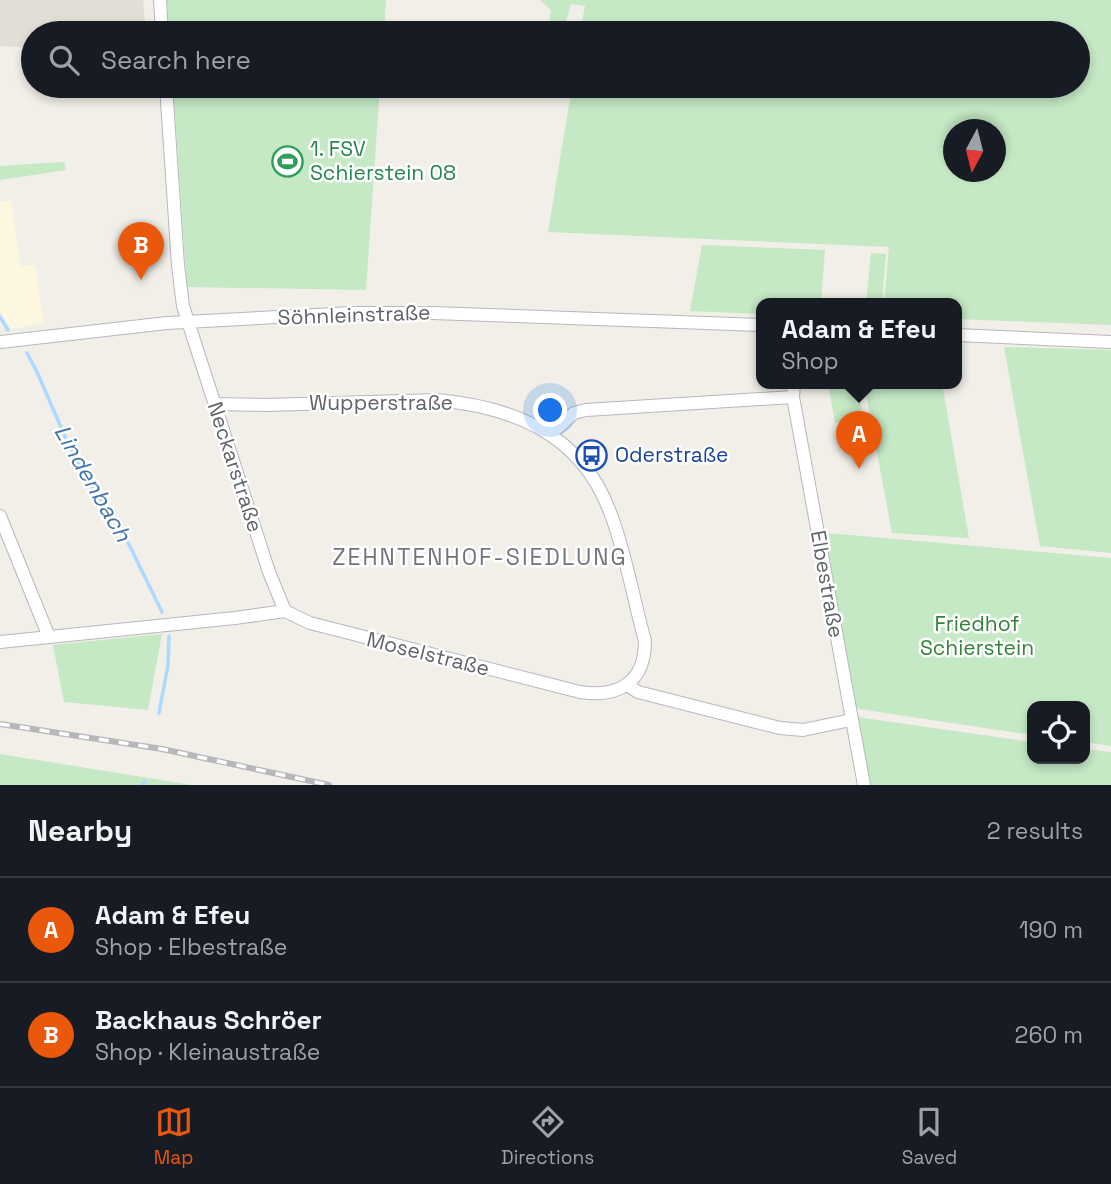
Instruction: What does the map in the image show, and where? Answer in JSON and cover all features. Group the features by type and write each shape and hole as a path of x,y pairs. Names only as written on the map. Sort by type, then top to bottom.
{"street":[{"path":"160,0 162,21"},
{"name":"Neckarstraße","path":"167,98 178,272 188,322 269,572 285,611"},
{"name":"Söhnleinstraße","path":"0,342 105,329 303,315 433,313 756,327"},
{"path":"962,335 1111,342"},
{"name":"Elbestraße","path":"794,389 864,785"},
{"path":"551,434 574,413 586,410 793,397"},
{"name":"Wupperstraße","path":"216,404 437,400 460,402 500,410 551,434 566,446 590,474 613,521 645,641 645,655 640,670 626,685"},
{"path":"0,516 49,637"},
{"path":"0,642 285,611"},
{"name":"Moselstraße","path":"285,611 310,623 580,692 607,692 626,685"},
{"path":"626,685 638,692 779,728 803,730 851,720"}],"shaded area":[{"path":"0,0 143,0 145,21 21,21 21,47 0,46"},
{"path":"11,200 21,266 35,265 44,323 11,329 0,310 0,202"}],"green space":[{"path":"167,0 386,0 385,21 168,21"},
{"path":"540,0 1111,0 1111,325 962,319 962,298 884,298 889,247 548,232 570,98 1090,98 1090,21 582,21 585,6 571,4 566,21 550,21 551,10"},
{"path":"174,98 379,98 366,290 187,287"},
{"path":"64,162 66,170 0,180 0,166"},
{"path":"702,245 825,250 821,298 756,298 756,314 690,311"},
{"path":"871,253 886,254 882,298 866,298"},
{"path":"1004,347 1111,350 1111,553 1040,546"},
{"path":"829,389 858,389 868,446 852,449 847,421 835,423"},
{"path":"865,389 943,389 969,538 892,533"},
{"name":"Friedhof Schierstein","path":"827,533 1111,558 1111,746 1090,743 1090,701 1027,701 1027,734 859,709 854,704 823,537"},
{"path":"162,634 148,710 64,702 53,645"},
{"path":"857,717 1027,741 1027,764 1090,764 1090,750 1111,752 1111,785 871,785"},
{"path":"0,754 192,785 0,785"}],"waterway":[{"name":"Lindenbach","path":"0,317 8,330"},
{"name":"Lindenbach","path":"27,353 70,448 95,493 118,522 162,612"},
{"name":"Lindenbach","path":"159,713 168,665 169,636"},
{"name":"Lindenbach","path":"142,785 145,782"}],"railway":[{"path":"0,724 162,749 329,785"}],"place":[{"name":"1. FSV Schierstein 08","path":"287,161"},
{"name":"Backhaus Schröer","path":"141,280"},
{"name":"Oderstraße","path":"592,455"},
{"name":"Adam & Efeu","path":"859,469"}],"district":[{"name":"ZEHNTENHOF-SIEDLUNG","path":"480,557"}]}
